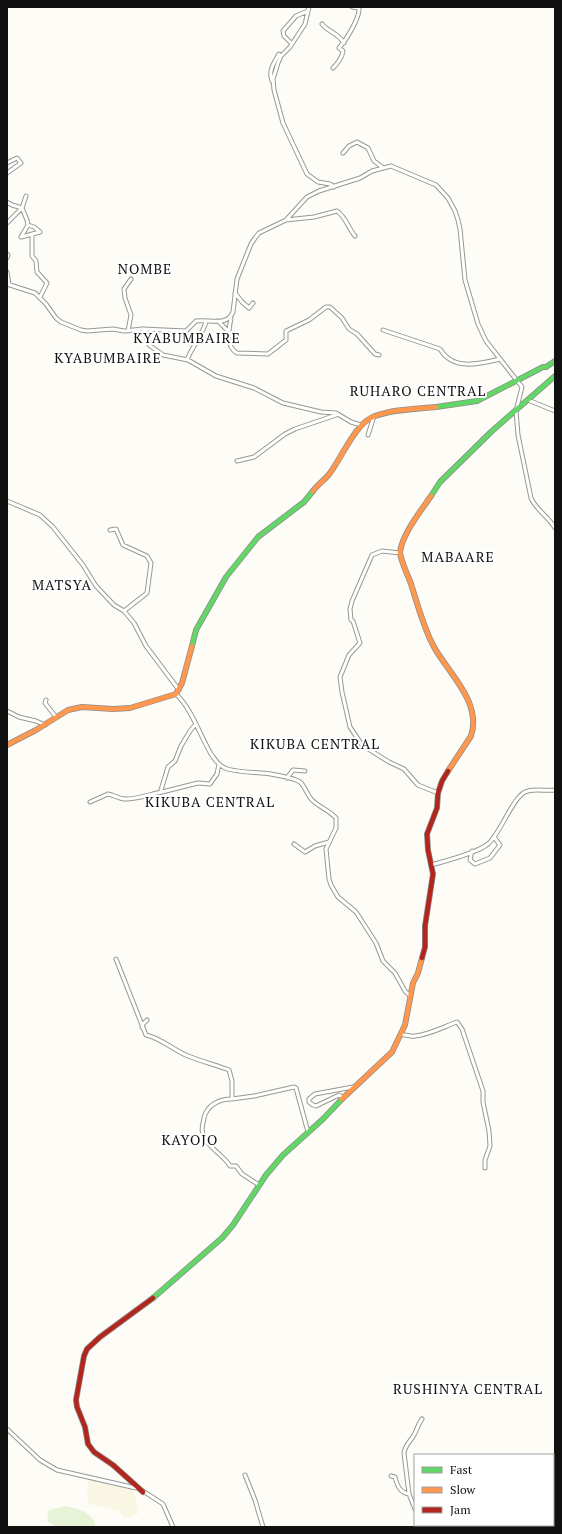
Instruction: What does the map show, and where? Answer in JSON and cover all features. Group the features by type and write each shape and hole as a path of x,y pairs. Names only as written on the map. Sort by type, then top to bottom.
{"street":[{"path":"309,7 305,24 292,44 281,56 274,76 274,84 278,109 283,123 307,174 318,182 330,184 334,187"},
{"path":"333,68 339,62 342,55 343,51 339,48 344,43 360,14 359,8 352,7"},
{"path":"292,44 284,36 283,31 296,16 308,11"},
{"path":"322,24 323,27 339,36 344,43"},
{"path":"274,84 270,76 271,69 279,54"},
{"path":"343,154 349,146 357,142 368,148 374,161 382,167"},
{"path":"7,163 17,158 21,163 7,172"},
{"path":"286,220 307,197 319,191 360,178 382,167 391,166 424,179 436,185 448,198 455,211 460,229 465,280 478,324 486,341 512,374 516,382 522,387 516,412 518,436 531,498 533,503 555,528"},
{"path":"7,223 22,208 26,196"},
{"path":"7,202 22,208"},
{"path":"22,208 28,225 21,237 40,231 28,225"},
{"path":"355,236 347,225 343,216 337,211 314,217 286,220 259,233 255,238 237,279 235,306 228,332 232,348 237,353 268,354 286,340 286,331 308,320 329,306 342,318 349,329 357,334 374,354 379,355"},
{"path":"32,234 32,256 36,261 37,272 47,283 40,297"},
{"path":"7,254 7,258"},
{"path":"7,272 8,284 29,290 40,297 56,318 70,326 87,331 107,329 128,331 144,329 186,331 196,321 218,321 231,317"},
{"path":"128,331 131,315 124,289 130,279"},
{"path":"235,293 249,308 253,303"},
{"path":"187,360 195,342 206,326 206,321"},
{"path":"218,321 228,332"},
{"path":"144,329 150,346 163,355 187,360 216,376 254,388 283,403 321,412 336,413 361,426"},
{"path":"383,330 440,349 444,356 460,363 474,365 500,359"},
{"path":"177,692 196,630 226,577 258,537 304,502 314,488 329,475 361,426 374,416 405,410 470,403 482,399 500,388 516,382 555,361"},
{"path":"144,1492 114,1465 94,1452 88,1444 85,1427 77,1407 76,1400 84,1356 87,1349 100,1337 151,1300 216,1245 233,1225 259,1185 283,1155 323,1119 354,1087 392,1052 404,1025 413,984 418,973 425,947 425,926 433,874 428,850 427,834 437,808 438,793 445,776 471,736 473,715 466,696 458,681 432,643 400,552 408,530 440,482 508,416 516,412 555,376"},
{"path":"528,400 555,411"},
{"path":"237,461 254,457 285,434 312,422 334,414 345,418"},
{"path":"368,435 374,416"},
{"path":"7,500 40,515 47,521 74,553 96,586 124,611 134,623 149,652 163,668 183,701 215,761 222,767 232,770 262,773 300,782 312,800 336,818 336,828 326,852 329,880 331,885 338,897 356,912 376,943 383,961 395,973 405,991 410,996"},
{"path":"110,530 116,529 123,545 147,556 151,563 147,593 124,611"},
{"path":"400,552 382,551 372,554 352,601 350,608 351,620 353,621 360,643 349,655 340,677 342,692 350,727 362,745 389,762 404,769 418,785 438,793"},
{"path":"7,745 45,725 68,710 82,707 113,709 130,708 177,692"},
{"path":"46,700 45,703 56,717"},
{"path":"7,711 19,718 45,725"},
{"path":"162,792 161,790 168,767 175,761 181,746 190,731 196,725"},
{"path":"90,802 108,794 124,799 198,783 210,784 217,774 219,764"},
{"path":"287,778 293,770 305,771"},
{"path":"431,865 455,859 488,844 501,828 514,804 526,790 555,790"},
{"path":"472,852 470,860 476,864 490,858 500,845 494,837"},
{"path":"294,844 305,852 315,846 329,842"},
{"path":"116,959 146,1036 153,1037 188,1056 194,1057 218,1068 229,1070 232,1080 232,1099"},
{"path":"142,1029 142,1025 147,1020"},
{"path":"400,1035 406,1034 413,1037 423,1035 435,1032 458,1022 462,1029 483,1091 483,1102 489,1131 490,1146 485,1168"},
{"path":"259,1185 242,1174 236,1166 230,1166 228,1161 222,1158 210,1146 202,1132 201,1127 204,1113 209,1107 225,1099 254,1096 294,1087 296,1088 299,1096 308,1132"},
{"path":"343,1098 340,1095 316,1106 309,1102 315,1094 354,1087"},
{"path":"414,1506 409,1494 404,1452 405,1446 415,1434 416,1428 422,1419"},
{"path":"7,1429 40,1460 57,1470 134,1487 144,1492 163,1504 173,1527"},
{"path":"245,1475 255,1500 263,1527"},
{"path":"391,1476 395,1477 398,1486 406,1494 409,1494"}],"shaded area":[{"path":"88,1479 133,1490 139,1513 125,1518 119,1511 89,1504 87,1493"}],"green space":[{"path":"65,1506 85,1512 92,1518 96,1527 56,1527 47,1521 49,1510"}],"traffic: fast":[{"path":"436,407 477,401 543,367 546,367 555,361"},
{"path":"431,496 440,482 492,431 555,376"},
{"path":"192,646 196,630 226,577 258,537 304,502 313,491"},
{"path":"153,1298 222,1238 233,1225 266,1175 283,1155 323,1119 342,1099"}],"traffic: slow":[{"path":"313,491 335,466 356,432 368,420 375,416 390,412 436,407"},
{"path":"431,496 408,530 400,555 423,623 430,639 440,657 462,689 472,712 473,724 471,736 448,771"},
{"path":"7,745 36,730 68,710 82,707 113,709 130,708 176,694 182,683 192,646"},
{"path":"342,1099 392,1052 405,1025 413,983 418,973 422,958"}],"traffic: jam":[{"path":"422,958 425,947 425,926 433,874 428,850 427,834 437,808 438,793 442,781 448,771"},
{"path":"143,1492 113,1465 94,1452 88,1444 85,1427 77,1407 76,1400 84,1356 87,1349 100,1337 153,1298"}],"district":[{"name":"NOMBE","path":"145,269"},
{"name":"KYABUMBAIRE","path":"187,338"},
{"name":"KYABUMBAIRE","path":"108,358"},
{"name":"RUHARO CENTRAL","path":"418,391"},
{"name":"MABAARE","path":"458,557"},
{"name":"MATSYA","path":"62,585"},
{"name":"KIKUBA CENTRAL","path":"315,744"},
{"name":"KIKUBA CENTRAL","path":"210,802"},
{"name":"KAYOJO","path":"190,1140"},
{"name":"RUSHINYA CENTRAL","path":"468,1389"}]}
